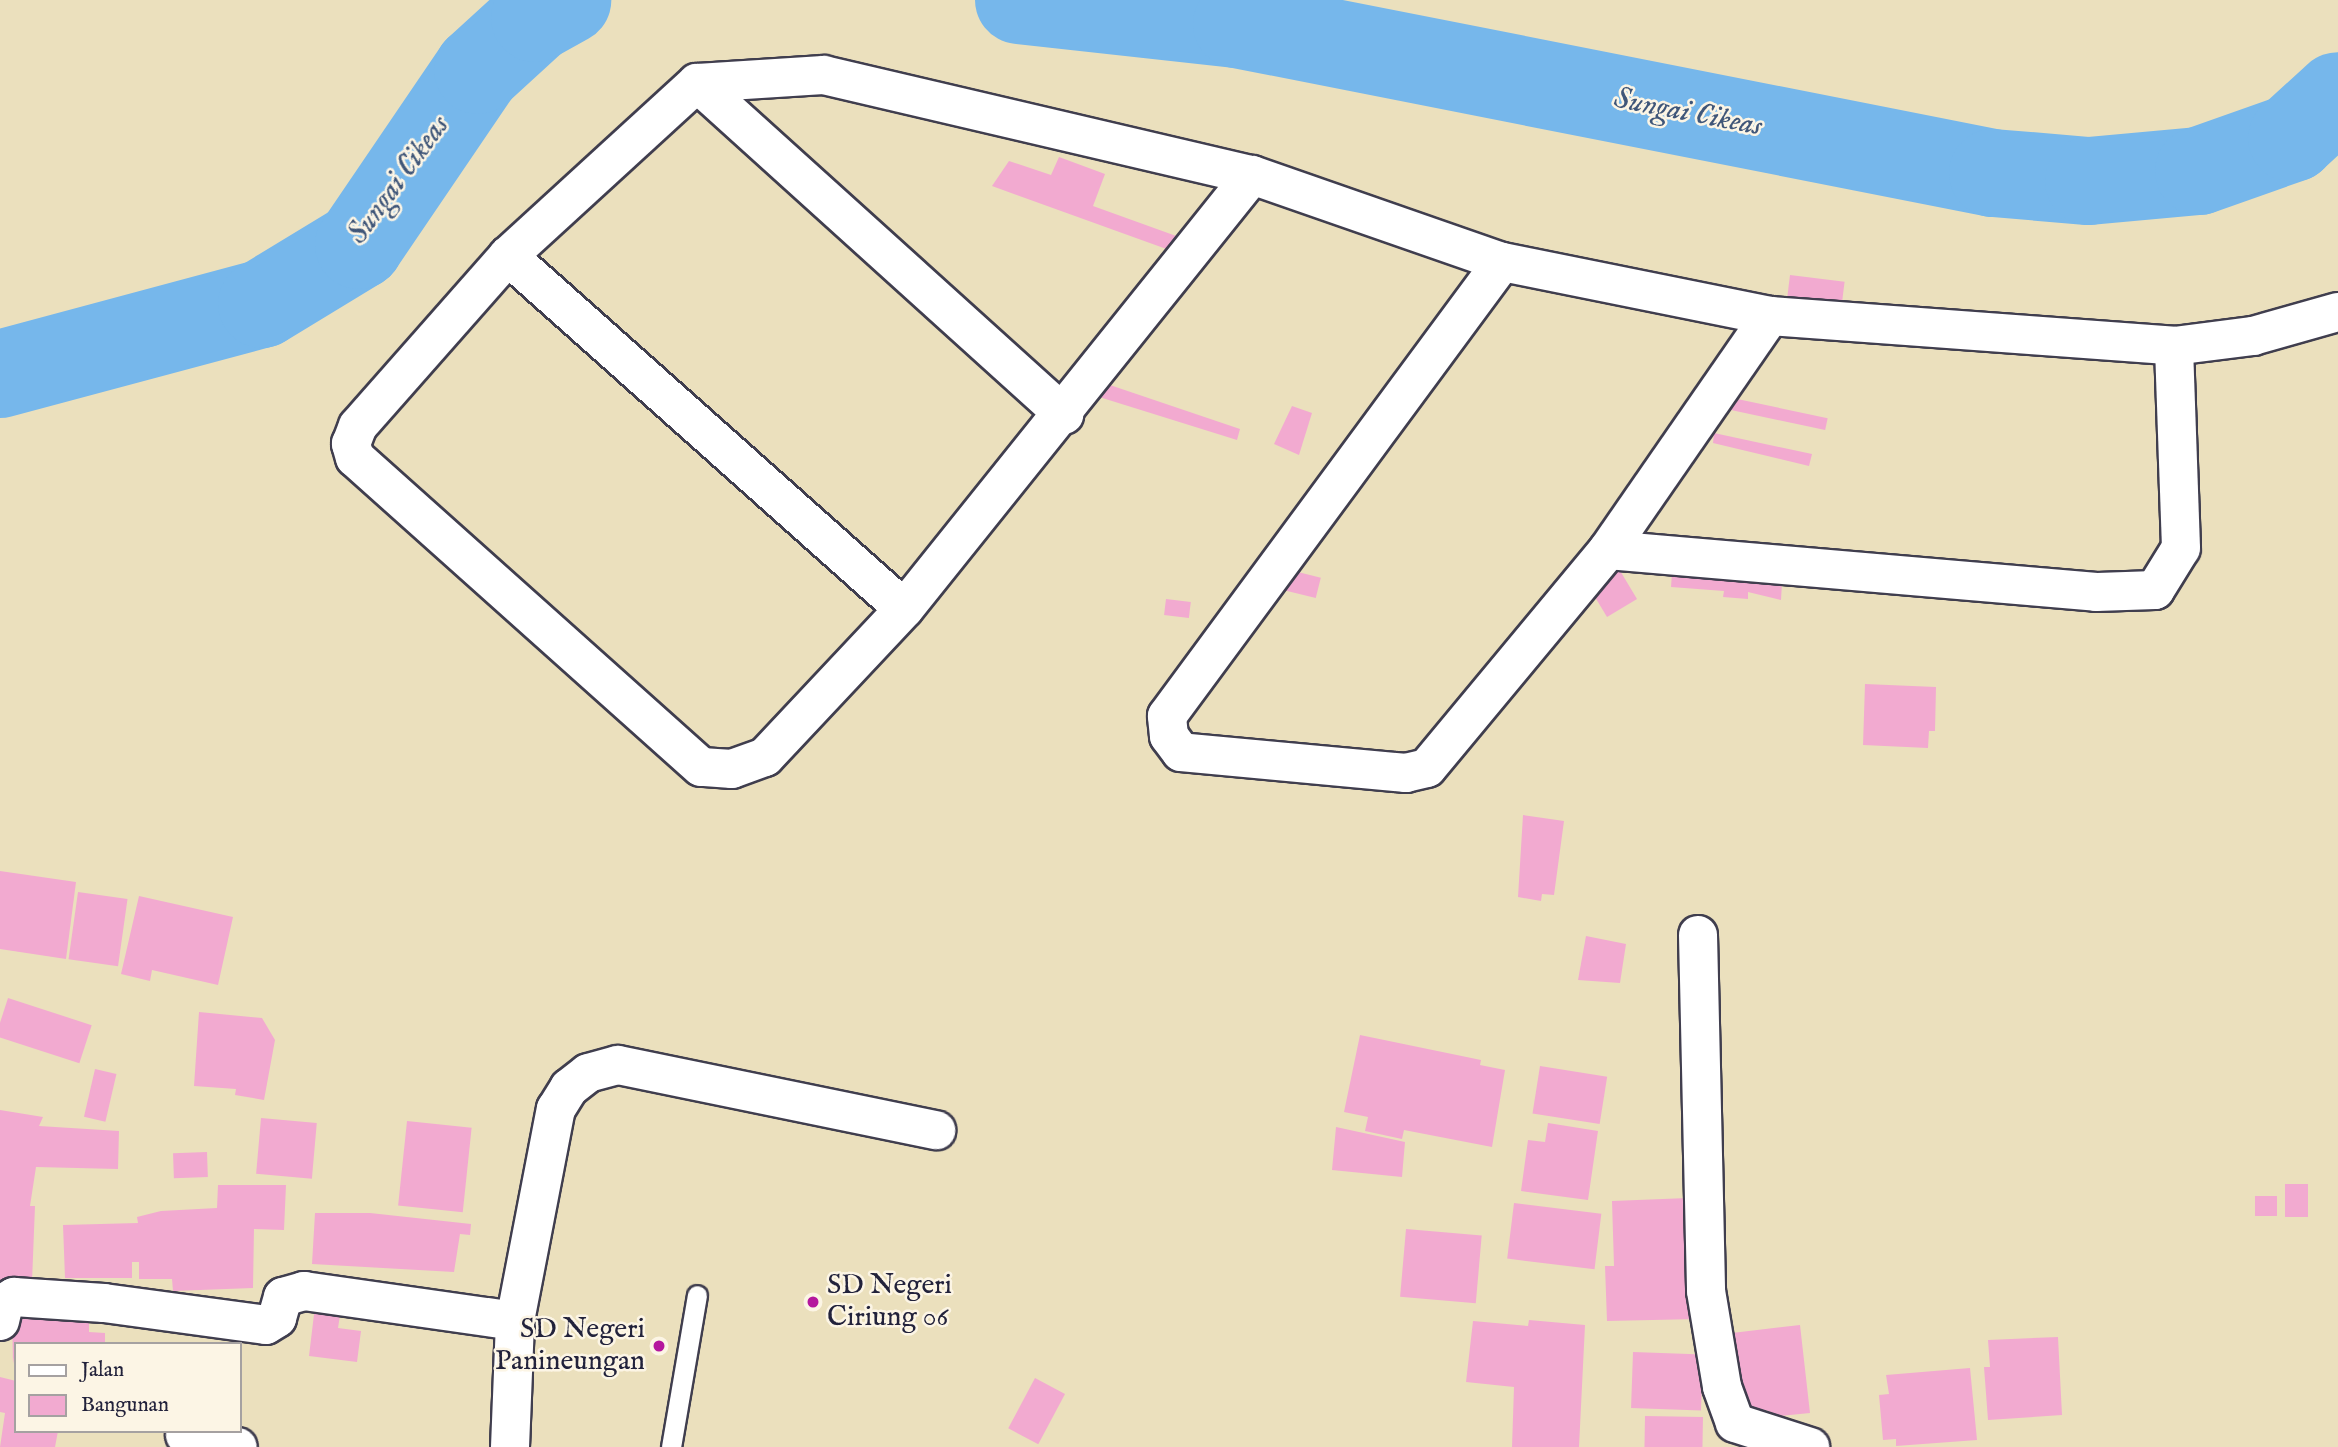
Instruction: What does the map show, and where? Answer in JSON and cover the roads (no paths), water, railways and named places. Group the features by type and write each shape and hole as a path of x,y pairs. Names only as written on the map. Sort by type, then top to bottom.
{"street":[{"path":"1252,175 1063,415 904,609 765,757 733,769 701,767 355,458 351,444 358,426 509,256 697,83 824,75 1252,175 1502,262 1770,316 2174,346 2253,336 2338,312"},
{"path":"697,83 1063,415"},
{"path":"509,256 904,609"},
{"path":"1502,262 1167,716 1169,736 1181,752 1406,773 1427,768 1608,551 1770,316"},
{"path":"1608,551 2096,592 2155,590 2180,548 2174,346"},
{"path":"1698,935 1706,1291 1722,1387 1735,1423 1810,1447"},
{"path":"510,1447 515,1321 556,1109 569,1088 588,1073 618,1065 936,1130"},
{"path":"0,1321 4,1303 13,1297 104,1303 266,1325 277,1318 283,1297 304,1291 515,1321"},
{"path":"186,1435 238,1447"}],"lane":[{"path":"671,1447 697,1295"}],"waterway":[{"name":"Sungai Cikeas","path":"0,374 262,304 359,245 478,70 535,18 567,0"},
{"name":"Sungai Cikeas","path":"1019,0 1237,24 1993,173 2089,181 2199,171 2292,138 2338,96"}],"place":[{"name":"SD Negeri Ciriung 06","path":"813,1302"},
{"name":"SD Negeri Panineungan","path":"659,1346"}]}
